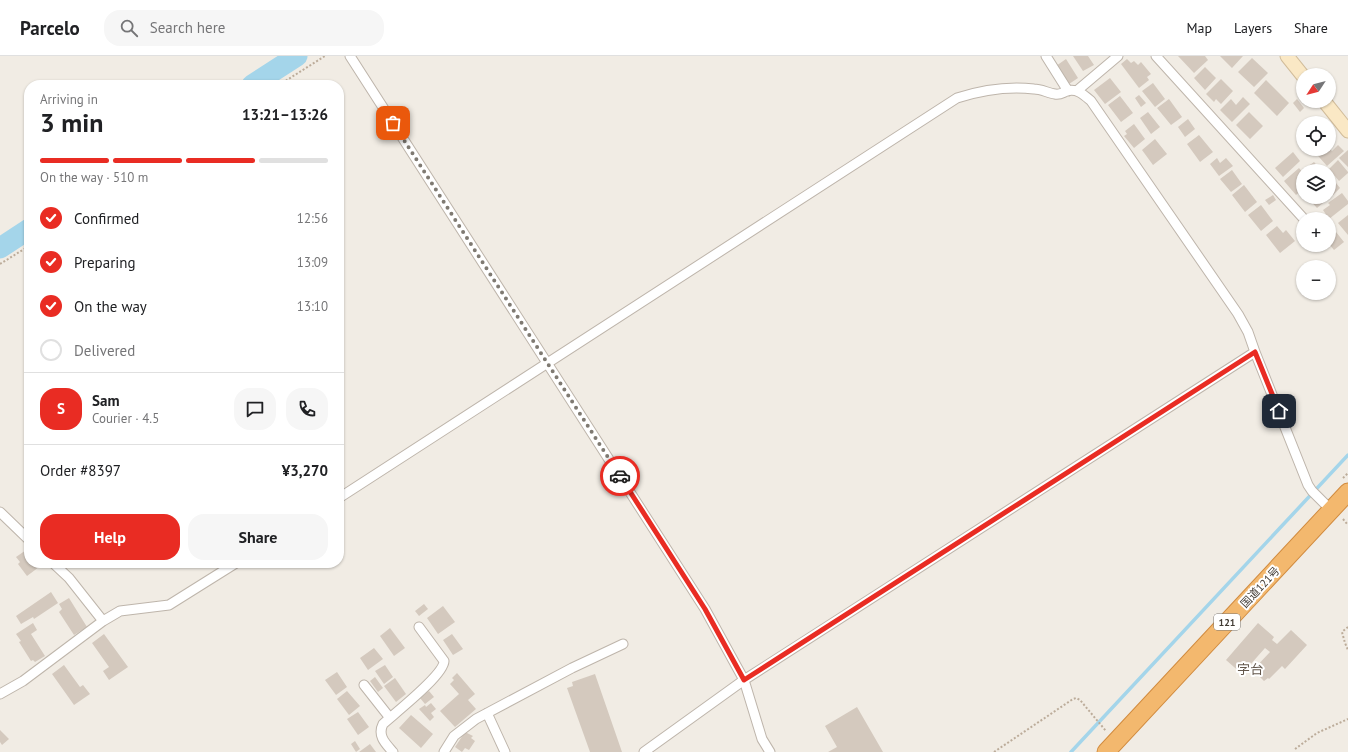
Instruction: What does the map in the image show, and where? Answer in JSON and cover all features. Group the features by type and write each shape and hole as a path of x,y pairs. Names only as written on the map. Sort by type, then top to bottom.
{"highway":[{"name":"国道121号","path":"1111,747 1348,492"}],"main road":[{"path":"1286,56 1296,68"},
{"path":"1330,108 1348,131"}],"street":[{"path":"350,56 705,609 744,680 762,739 770,752"},
{"path":"1046,56 1068,91"},
{"path":"1080,92 1079,89 1118,56"},
{"path":"1156,56 1298,212"},
{"path":"344,495 957,98 968,94 999,88 1036,89 1057,94 1063,94 1068,91 1080,92 1091,101 1238,314 1248,332 1308,485 1331,510"},
{"path":"644,752 744,680 1255,352"},
{"path":"0,512 24,535"},
{"path":"58,568 69,578 103,621"},
{"path":"0,694 23,681 103,621 120,611 169,605 228,568"},
{"path":"393,752 381,734 380,730 383,724 417,694 444,665 444,661 419,627"},
{"path":"444,752 454,736 476,718 572,668 623,644"},
{"path":"364,685 390,718"},
{"path":"487,713 505,752"}],"path":[{"path":"287,80 325,56"},
{"path":"0,264 24,249"},
{"path":"1348,627 1342,632 1348,650"},
{"path":"994,752 1076,698 1080,700 1100,725 1111,747"},
{"path":"1294,749 1317,733 1348,719"}],"building":[{"path":"1073,56 1088,56 1094,65 1083,71"},
{"path":"1178,56 1205,56 1208,60 1194,73"},
{"path":"1220,56 1243,56 1232,68"},
{"path":"1252,58 1268,73 1254,87 1238,72"},
{"path":"1066,59 1078,78 1069,84 1056,66"},
{"path":"1127,59 1131,63 1134,61 1138,65 1141,62 1151,74 1147,77 1149,80 1139,88 1121,64"},
{"path":"1205,67 1216,78 1205,90 1194,78"},
{"path":"1110,78 1121,92 1105,104 1094,90"},
{"path":"1221,79 1233,91 1221,104 1216,99 1214,102 1206,94"},
{"path":"1266,80 1289,103 1277,116 1254,93"},
{"path":"1153,83 1165,99 1155,107 1142,91"},
{"path":"1139,95 1146,103 1141,107 1135,98"},
{"path":"1120,96 1133,113 1121,122 1108,105"},
{"path":"1243,97 1250,104 1232,122 1220,110 1231,99 1236,105"},
{"path":"1169,99 1182,117 1171,125 1157,108"},
{"path":"1296,100 1296,107 1293,103"},
{"path":"1297,108 1304,108 1300,112"},
{"path":"1148,112 1160,127 1151,134 1140,118"},
{"path":"1249,112 1263,126 1250,139 1236,125"},
{"path":"1188,119 1195,129 1185,137 1178,127"},
{"path":"1134,124 1145,139 1134,148 1124,136 1127,134 1125,131"},
{"path":"1199,135 1213,152 1200,162 1187,144"},
{"path":"1155,139 1167,154 1153,165 1142,150"},
{"path":"1338,145 1344,151 1329,164 1325,164 1318,156 1336,156 1336,147"},
{"path":"1348,150 1348,167 1339,158"},
{"path":"1293,152 1300,161 1283,177 1275,168"},
{"path":"1217,158 1220,163 1226,158 1233,166 1219,176 1210,164"},
{"path":"1338,160 1348,172 1339,181 1336,177 1336,164 1334,164"},
{"path":"1232,170 1242,184 1231,192 1220,179"},
{"path":"1296,171 1296,195 1284,181"},
{"path":"1336,183 1340,188 1336,192"},
{"path":"1244,185 1257,202 1245,212 1232,195"},
{"path":"1342,193 1348,201 1348,204 1336,213 1336,212 1324,212 1323,210 1330,205 1329,204 1336,204 1336,197"},
{"path":"1273,195 1276,200 1269,205 1265,200"},
{"path":"1313,204 1322,204 1317,208"},
{"path":"1261,205 1273,221 1261,231 1248,215"},
{"path":"1348,215 1348,235 1338,223"},
{"path":"1277,226 1283,233 1286,230 1295,241 1280,253 1266,235"},
{"path":"1336,232 1344,242 1336,248"},
{"path":"24,551 24,568 38,568 27,576 18,564 20,562 16,557"},
{"path":"51,592 58,603 34,619 33,617 21,624 16,616"},
{"path":"69,598 87,627 74,635 59,612 62,609 59,604"},
{"path":"424,604 428,609 419,616 415,611"},
{"path":"443,606 455,622 438,634 427,618"},
{"path":"33,623 37,630 31,634 45,656 35,662 33,660 31,661 19,642 21,641 16,634"},
{"path":"1258,623 1274,637 1272,640 1277,644 1291,630 1307,645 1285,669 1282,666 1269,679 1268,678 1264,681 1253,670 1270,652 1265,648 1242,674 1226,660"},
{"path":"390,628 405,648 394,656 380,636"},
{"path":"104,634 128,667 109,680 103,671 109,667 92,643"},
{"path":"452,634 463,649 453,655 443,640"},
{"path":"374,648 383,659 368,670 360,658"},
{"path":"64,665 80,687 83,685 90,694 74,705 52,674"},
{"path":"385,665 393,677 384,684 375,671"},
{"path":"337,672 347,687 336,695 325,680"},
{"path":"457,673 475,694 468,700 476,709 455,727 440,711 459,694 450,684 454,680 452,678"},
{"path":"595,674 622,752 590,752 567,688 573,686 572,682"},
{"path":"375,677 383,688 378,692 370,681"},
{"path":"395,678 406,694 396,702 384,686"},
{"path":"347,691 360,706 349,715 337,699"},
{"path":"429,691 434,697 425,704 420,698"},
{"path":"431,703 436,709 431,713 434,717 430,721 419,709 425,705 426,707"},
{"path":"857,707 883,752 828,752 837,747 825,726"},
{"path":"358,712 369,727 358,735 347,719"},
{"path":"411,715 433,734 421,748 399,728"},
{"path":"0,730 9,739 2,745 0,742"},
{"path":"465,732 473,736 471,738 475,741 469,750 465,748 462,752 455,747"},
{"path":"355,741 360,749 356,752 351,744"},
{"path":"370,744 376,752 359,752"}],"waterway":[{"path":"260,80 297,56"},
{"path":"0,248 24,232"},
{"path":"1071,752 1348,455"}],"way so far":[{"path":"393,123 620,476"}],"district":[{"name":"字台","path":"1250,669"}],"route":[{"path":"620,476 705,609 744,680 1255,352 1279,411"}]}
